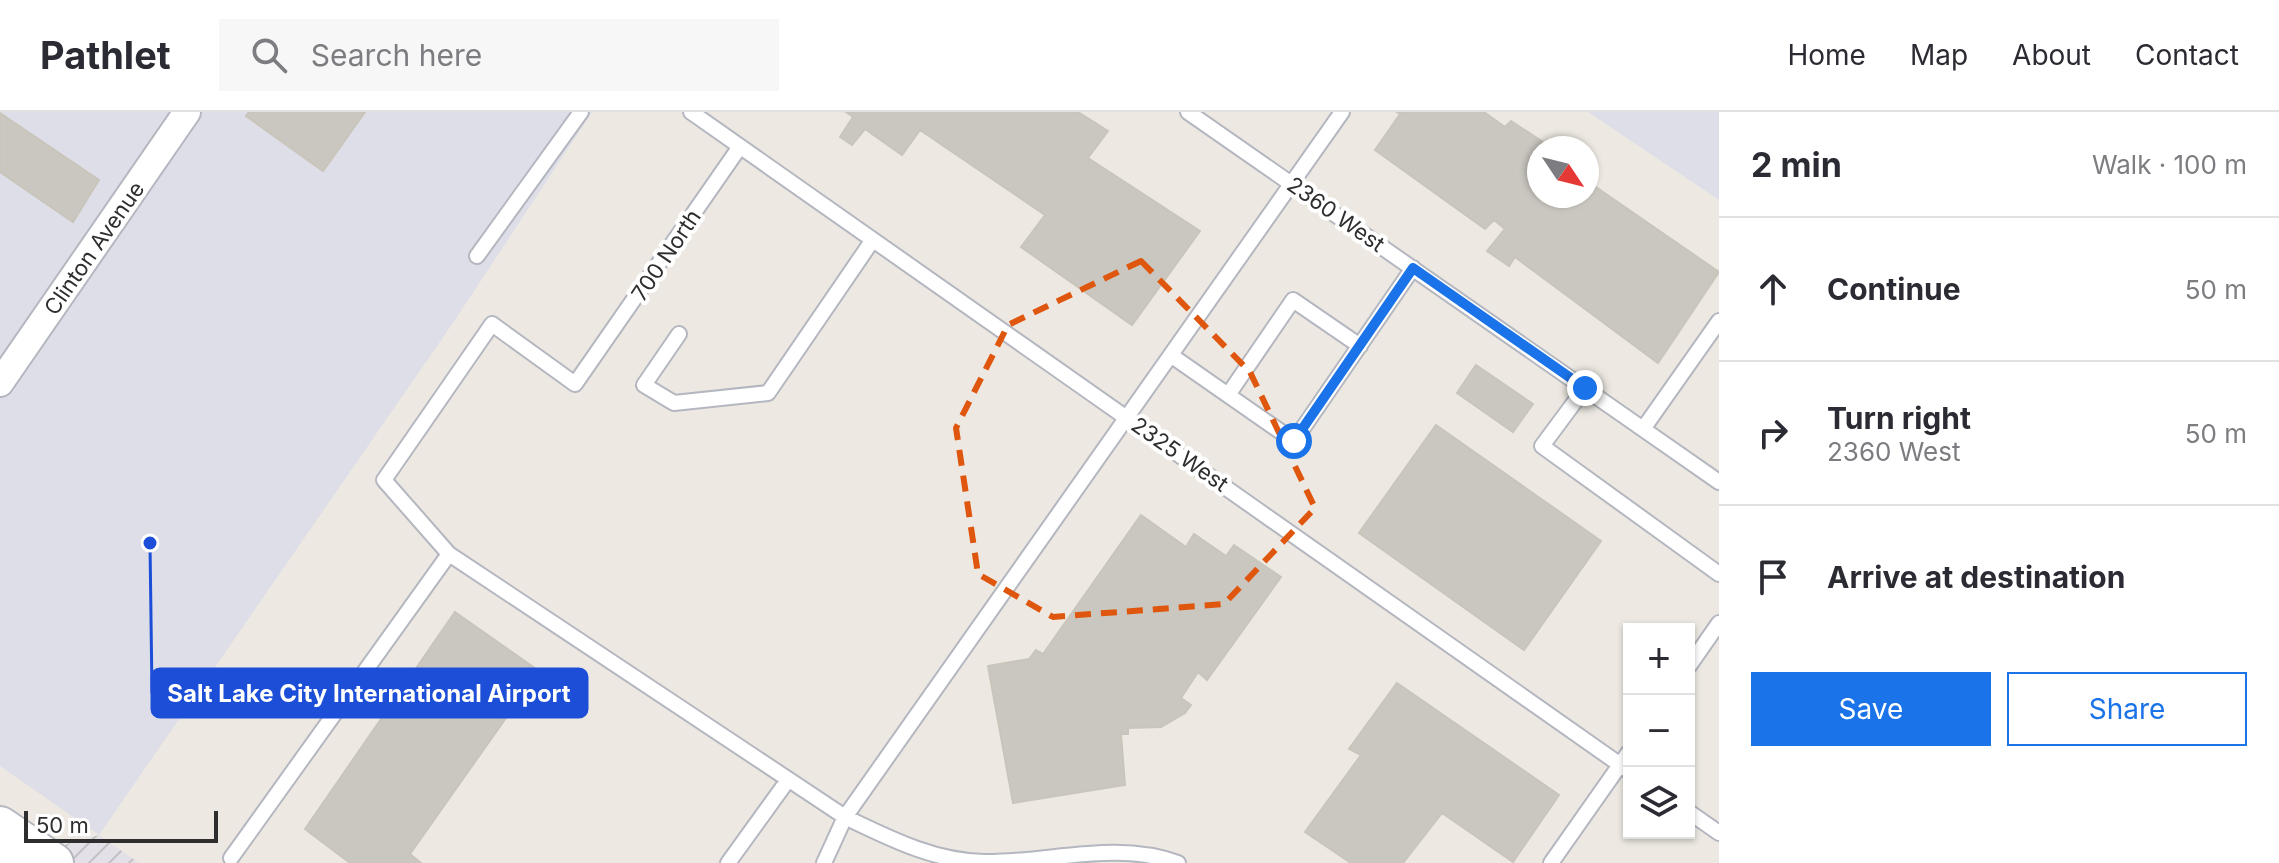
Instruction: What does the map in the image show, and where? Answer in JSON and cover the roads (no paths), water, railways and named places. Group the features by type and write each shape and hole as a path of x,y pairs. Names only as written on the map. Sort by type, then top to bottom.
{"street":[{"name":"Clinton Avenue","path":"0,383 187,112"},
{"path":"0,826 54,863"}],"lane":[{"path":"477,256 581,112"},
{"name":"2325 West","path":"691,112 1623,767"},
{"name":"2360 West","path":"1188,112 1719,482"},
{"path":"824,863 845,817 1342,112"},
{"name":"700 North","path":"449,554 384,480 492,324 575,384 739,148"},
{"path":"679,334 644,385 674,403 768,393 872,241"},
{"path":"1172,356 1294,441 1413,268"},
{"path":"1228,395 1293,300 1360,346"},
{"path":"1643,429 1719,321"},
{"path":"1585,388 1542,446 1719,574"},
{"path":"232,861 449,554 845,817 944,858 1030,862 1100,852 1133,852 1178,863"},
{"path":"1695,657 1719,623"},
{"path":"1551,863 1623,769"},
{"path":"728,863 788,780"},
{"path":"1695,816 1719,833"}],"place":[{"name":"Salt Lake City International Airport","path":"150,543"}]}
